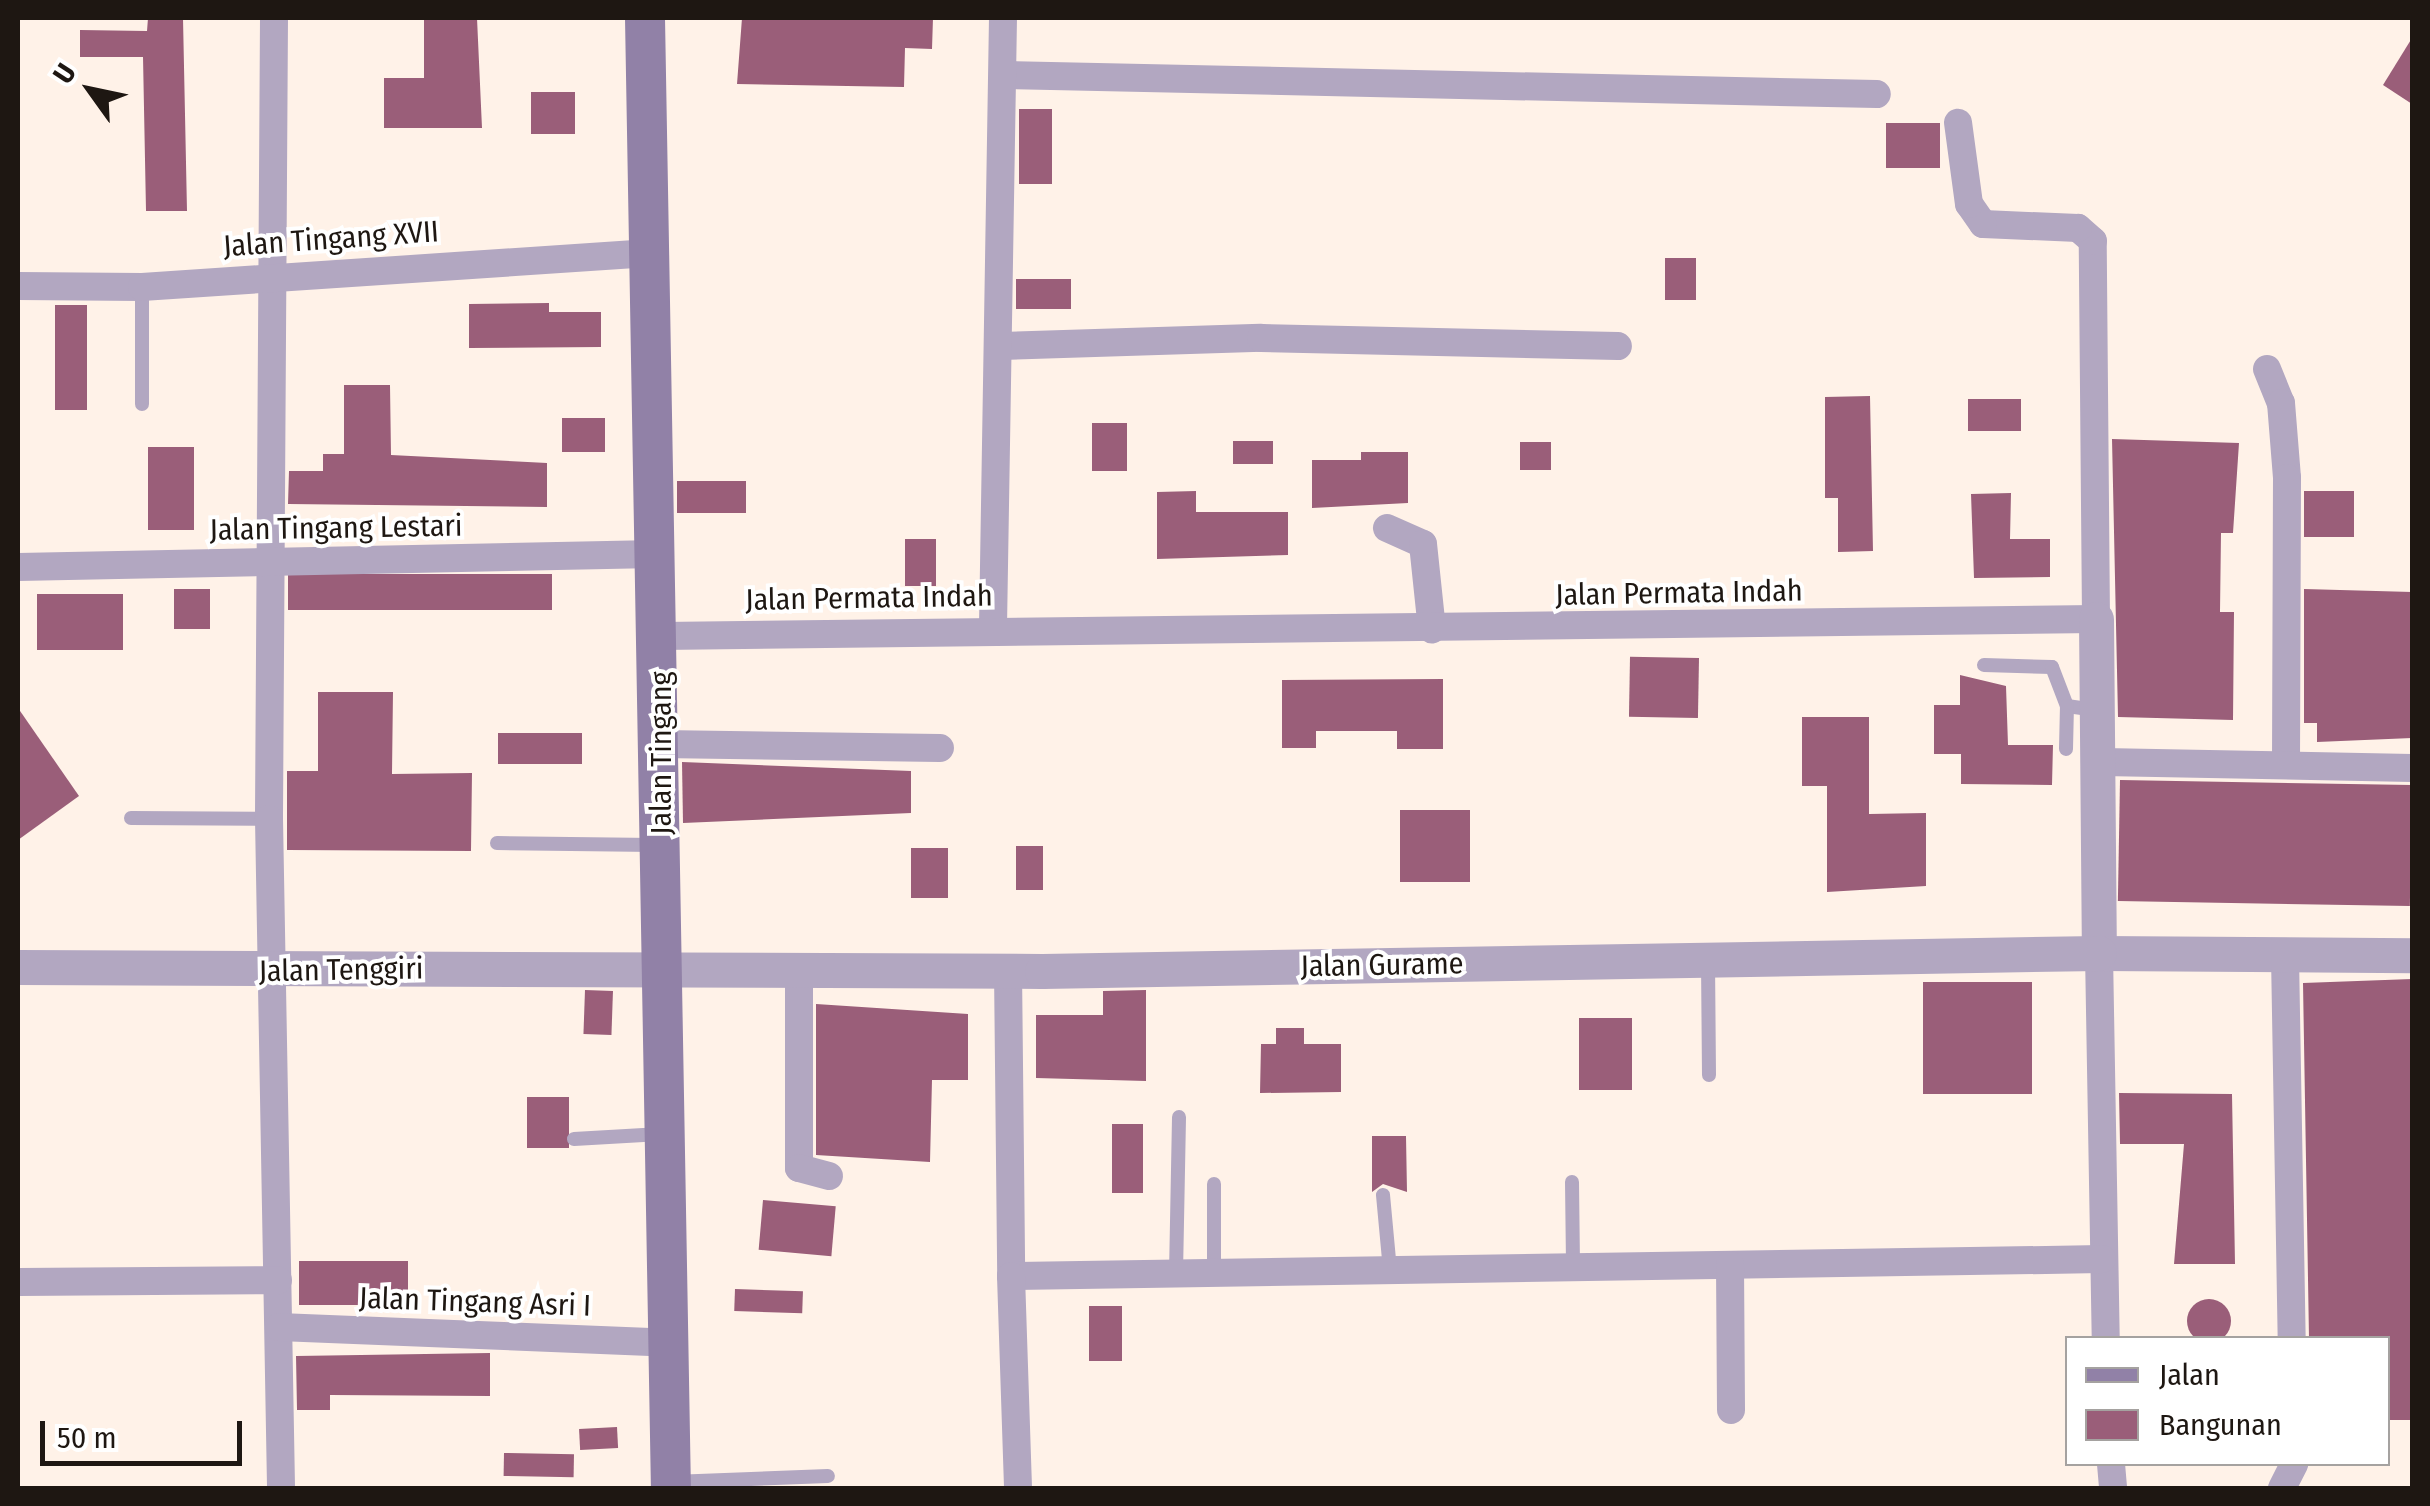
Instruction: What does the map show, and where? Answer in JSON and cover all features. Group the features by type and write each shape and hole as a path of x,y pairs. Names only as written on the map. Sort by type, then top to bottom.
{"main road":[{"name":"Jalan Tingang","path":"645,18 656,554 662,636 660,845 672,1485"}],"street":[{"path":"274,18 269,819 281,1488"},
{"path":"993,627 1004,18"},
{"path":"1003,75 1878,94"},
{"path":"1958,124 1969,204 1983,224 2078,228 2093,241 2096,619 2084,708 2103,762 2099,953 2106,1336"},
{"name":"Jalan Tingang XVII","path":"18,286 142,287 274,274 650,252"},
{"path":"1000,346 1262,338 1618,346"},
{"path":"2267,369 2281,403 2287,478 2286,765"},
{"path":"1387,528 1422,544 1432,630"},
{"name":"Jalan Tingang Lestari","path":"18,567 656,554"},
{"name":"Jalan Permata Indah","path":"662,636 993,627 1432,630 2096,619"},
{"path":"660,744 940,748"},
{"path":"2103,762 2412,768"},
{"name":"Jalan Gurame","path":"664,965 1008,969 2099,953 2412,955"},
{"path":"2284,956 2292,1336"},
{"name":"Jalan Tenggiri","path":"18,967 274,972 664,965"},
{"path":"799,966 799,1168 829,1176"},
{"path":"1008,969 1018,1488"},
{"path":"1011,1276 2102,1259"},
{"path":"1730,1265 1731,1410"},
{"path":"18,1282 278,1280"},
{"name":"Jalan Tingang Asri I","path":"279,1327 669,1343"}],"lane":[{"path":"142,287 142,404"},
{"path":"1984,665 2052,667 2084,708 2066,749"},
{"path":"131,818 269,819"},
{"path":"496,843 660,845"},
{"path":"1708,960 1708,1076"},
{"path":"1176,1274 1179,1117"},
{"path":"574,1139 667,1134"},
{"path":"1572,1182 1573,1267"},
{"path":"1214,1184 1214,1274"},
{"path":"1383,1195 1390,1270"},
{"path":"672,1485 828,1476"}],"building":[{"path":"148,18 183,18 187,211 146,211 143,57 80,57 80,30 147,31"},
{"path":"424,18 477,18 482,128 384,128 384,78 424,78"},
{"path":"742,18 933,18 932,49 905,48 904,87 737,84"},
{"path":"2412,38 2412,104 2383,85"},
{"path":"531,92 575,92 575,134 531,134"},
{"path":"1019,109 1052,109 1052,184 1019,184"},
{"path":"1886,123 1940,123 1940,168 1886,168"},
{"path":"1665,258 1696,258 1696,300 1665,300"},
{"path":"1016,279 1071,279 1071,309 1016,309"},
{"path":"549,303 549,312 601,312 601,347 469,348 469,304"},
{"path":"55,305 87,305 87,410 55,410"},
{"path":"344,385 390,385 391,455 547,463 547,507 288,504 289,471 323,471 323,454 344,454"},
{"path":"1870,396 1873,551 1838,552 1838,498 1825,498 1825,397"},
{"path":"1968,399 2021,399 2021,431 1968,431"},
{"path":"562,418 605,418 605,452 562,452"},
{"path":"1092,423 1127,423 1127,471 1092,471"},
{"path":"2112,439 2239,443 2233,533 2221,533 2220,612 2234,612 2233,720 2118,717"},
{"path":"1233,441 1273,441 1273,464 1233,464"},
{"path":"1520,442 1551,442 1551,470 1520,470"},
{"path":"148,447 194,447 194,530 148,530"},
{"path":"1361,452 1408,452 1408,503 1312,508 1312,460 1361,460"},
{"path":"677,481 746,481 746,513 677,513"},
{"path":"1196,491 1196,512 1288,512 1288,555 1157,559 1157,492"},
{"path":"2304,491 2354,491 2354,537 2304,537"},
{"path":"2011,493 2010,539 2050,539 2050,577 1974,578 1971,494"},
{"path":"905,539 936,539 936,586 905,586"},
{"path":"288,574 552,574 552,610 288,610"},
{"path":"174,589 210,589 210,629 174,629"},
{"path":"2304,589 2412,592 2412,738 2317,742 2317,723 2304,723"},
{"path":"37,594 123,594 123,650 37,650"},
{"path":"1630,657 1699,658 1698,718 1629,717"},
{"path":"1960,675 2006,686 2008,745 2053,745 2052,785 1961,784 1961,754 1934,754 1934,705 1960,705"},
{"path":"1443,679 1443,749 1397,749 1397,731 1316,731 1316,748 1282,748 1282,680"},
{"path":"318,692 393,692 392,774 472,773 471,851 287,850 287,771 318,771"},
{"path":"18,708 79,796 18,840"},
{"path":"1802,717 1869,717 1869,814 1926,813 1926,886 1827,892 1827,786 1802,786"},
{"path":"498,733 582,733 582,764 498,764"},
{"path":"682,762 911,771 911,813 683,823"},
{"path":"2120,780 2412,785 2410,906 2118,901"},
{"path":"1400,810 1470,810 1470,882 1400,882"},
{"path":"1016,846 1043,846 1043,890 1016,890"},
{"path":"911,848 948,848 948,898 911,898"},
{"path":"2412,979 2412,1420 2390,1420 2390,1336 2309,1336 2303,983"},
{"path":"1923,982 2032,982 2032,1094 1923,1094"},
{"path":"585,990 613,991 611,1035 583,1034"},
{"path":"1146,990 1146,1081 1036,1078 1036,1015 1103,1015 1103,991"},
{"path":"816,1004 968,1014 968,1080 932,1080 930,1162 816,1155"},
{"path":"1579,1018 1632,1018 1632,1090 1579,1090"},
{"path":"1276,1028 1304,1028 1304,1044 1341,1044 1341,1092 1260,1093 1261,1044 1276,1044"},
{"path":"2119,1093 2232,1094 2235,1264 2174,1264 2184,1144 2120,1144"},
{"path":"527,1097 569,1097 569,1148 527,1148"},
{"path":"1112,1124 1143,1124 1143,1193 1112,1193"},
{"path":"1372,1136 1406,1136 1407,1192 1383,1184 1372,1192"},
{"path":"763,1200 836,1206 831,1256 759,1250"},
{"path":"299,1261 408,1261 408,1305 299,1305"},
{"path":"735,1289 803,1291 802,1313 734,1311"},
{"path":"2200,1300 2218,1300 2230,1312 2230,1330 2226,1336 2192,1336 2188,1330 2188,1312"},
{"path":"1089,1306 1122,1306 1122,1361 1089,1361"},
{"path":"490,1353 490,1396 330,1395 330,1410 297,1410 296,1356"},
{"path":"617,1427 618,1448 580,1450 579,1429"},
{"path":"504,1453 574,1454 574,1477 504,1476"}]}
